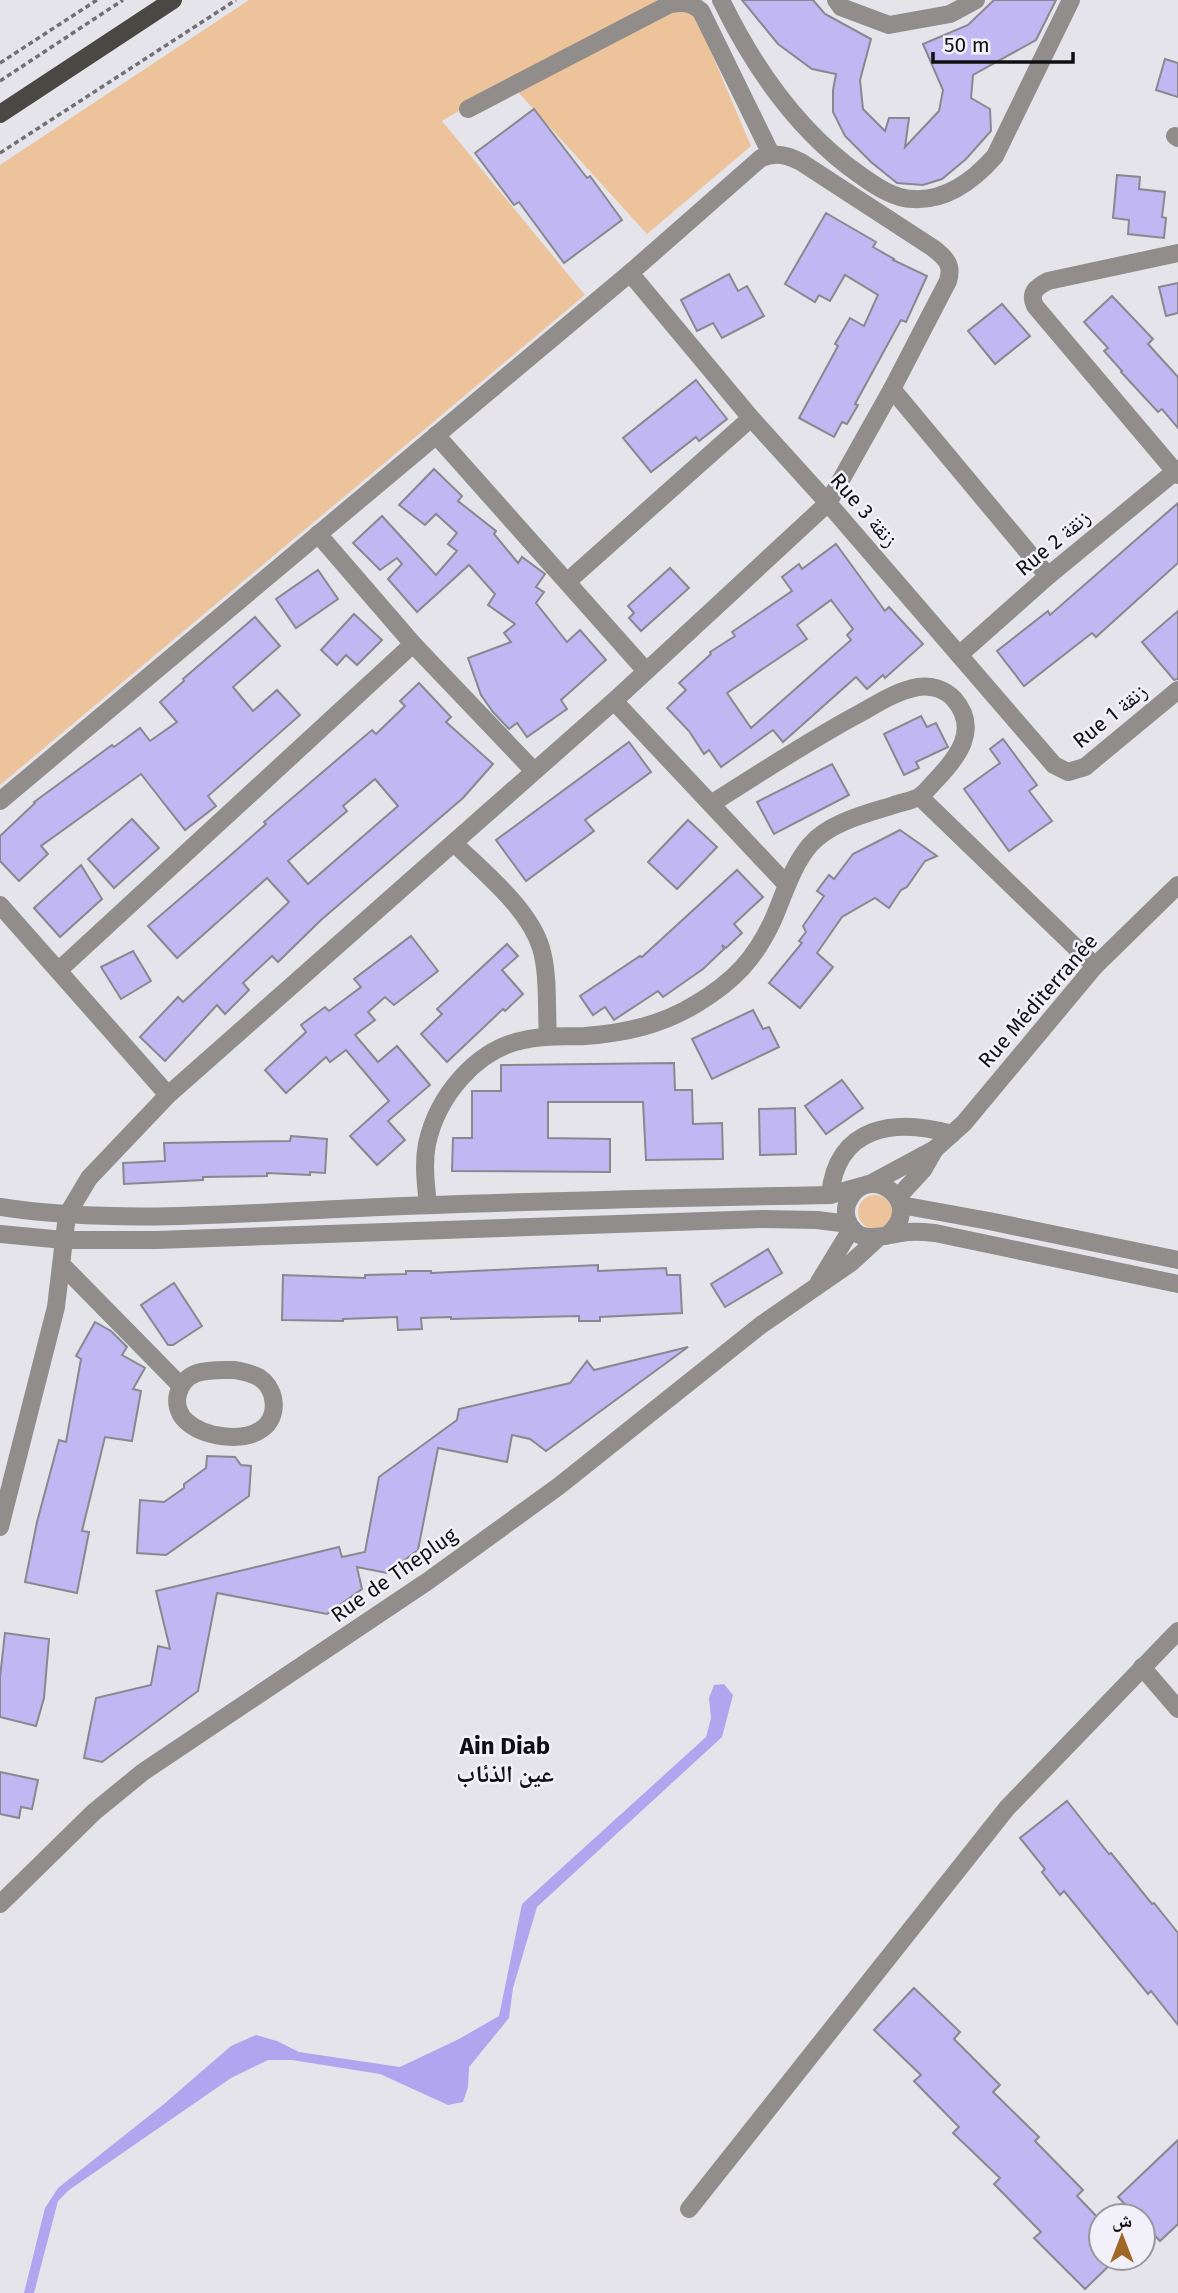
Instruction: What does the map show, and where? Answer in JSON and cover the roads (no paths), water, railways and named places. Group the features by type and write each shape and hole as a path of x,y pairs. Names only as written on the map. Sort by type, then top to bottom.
{"main road":[{"path":"0,114 168,1"}],"street":[{"path":"721,0 747,51 773,91 812,135 842,163 879,189 912,200 944,195 976,177 995,156 1071,0"},
{"path":"836,0 841,7 888,25 950,14 976,0"},
{"path":"468,109 670,4 684,2 701,11 771,154"},
{"path":"0,801 630,274 750,166 771,154 780,153 801,162 933,248 949,263 951,272 947,281 892,389 828,503 614,701 168,1095 89,1178 68,1215 49,1337 0,1527"},
{"path":"1177,472 1035,306 1032,293 1037,286 1048,281 1178,253"},
{"name":"Rue 3 زنقة","path":"630,274 751,418 1054,765 1068,772"},
{"path":"892,389 1048,576"},
{"path":"568,581 751,418"},
{"path":"436,435 646,671"},
{"name":"Rue 2 زنقة","path":"959,654 1048,576 1177,472"},
{"path":"318,534 413,644 534,771"},
{"path":"59,970 413,644"},
{"path":"428,1205 425,1164 427,1144 438,1114 455,1085 484,1058 503,1046 522,1040 632,1030 668,1020 729,983 753,957 798,863 810,845 827,831 859,816 920,797 957,756 965,740 965,722 961,709 952,696 941,689 922,686 903,691 833,729 711,804"},
{"name":"Rue 1 زنقة","path":"1068,772 1085,767 1178,690"},
{"path":"614,701 787,885"},
{"path":"920,797 1095,966"},
{"path":"454,843 517,906 533,930 541,948 548,1036"},
{"name":"Rue Méditerranée","path":"0,1207 68,1215 172,1215 428,1205 830,1195 866,1185 935,1149 952,1135 1095,966 1178,886"},
{"path":"0,905 168,1095"},
{"path":"830,1195 833,1174 840,1159 847,1149 869,1134 896,1126 929,1128 952,1135"},
{"name":"Rue Méditerranée","path":"899,1201 935,1149"},
{"path":"817,1285 851,1226 846,1212 847,1204 855,1191 866,1185 886,1187 899,1201 1178,1260"},
{"path":"817,1285 852,1262 899,1223 899,1201"},
{"path":"0,1234 64,1240 156,1240 762,1219 817,1220 851,1226 868,1238 917,1232 935,1233 1178,1284"},
{"path":"62,1265 180,1385"},
{"name":"Rue de Theplug","path":"0,1904 94,1812 143,1772 428,1581 559,1486 761,1325 817,1285"},
{"path":"235,1370 251,1374 267,1384 271,1390 273,1416 268,1424 251,1436 224,1436 199,1430 181,1414 176,1397 180,1385 200,1372 235,1370"},
{"path":"689,2209 1007,1808 1178,1631"},
{"path":"1142,1667 1178,1709"}],"district":[{"name":"Ain Diab عين الذئاب","path":"505,1760"}]}
